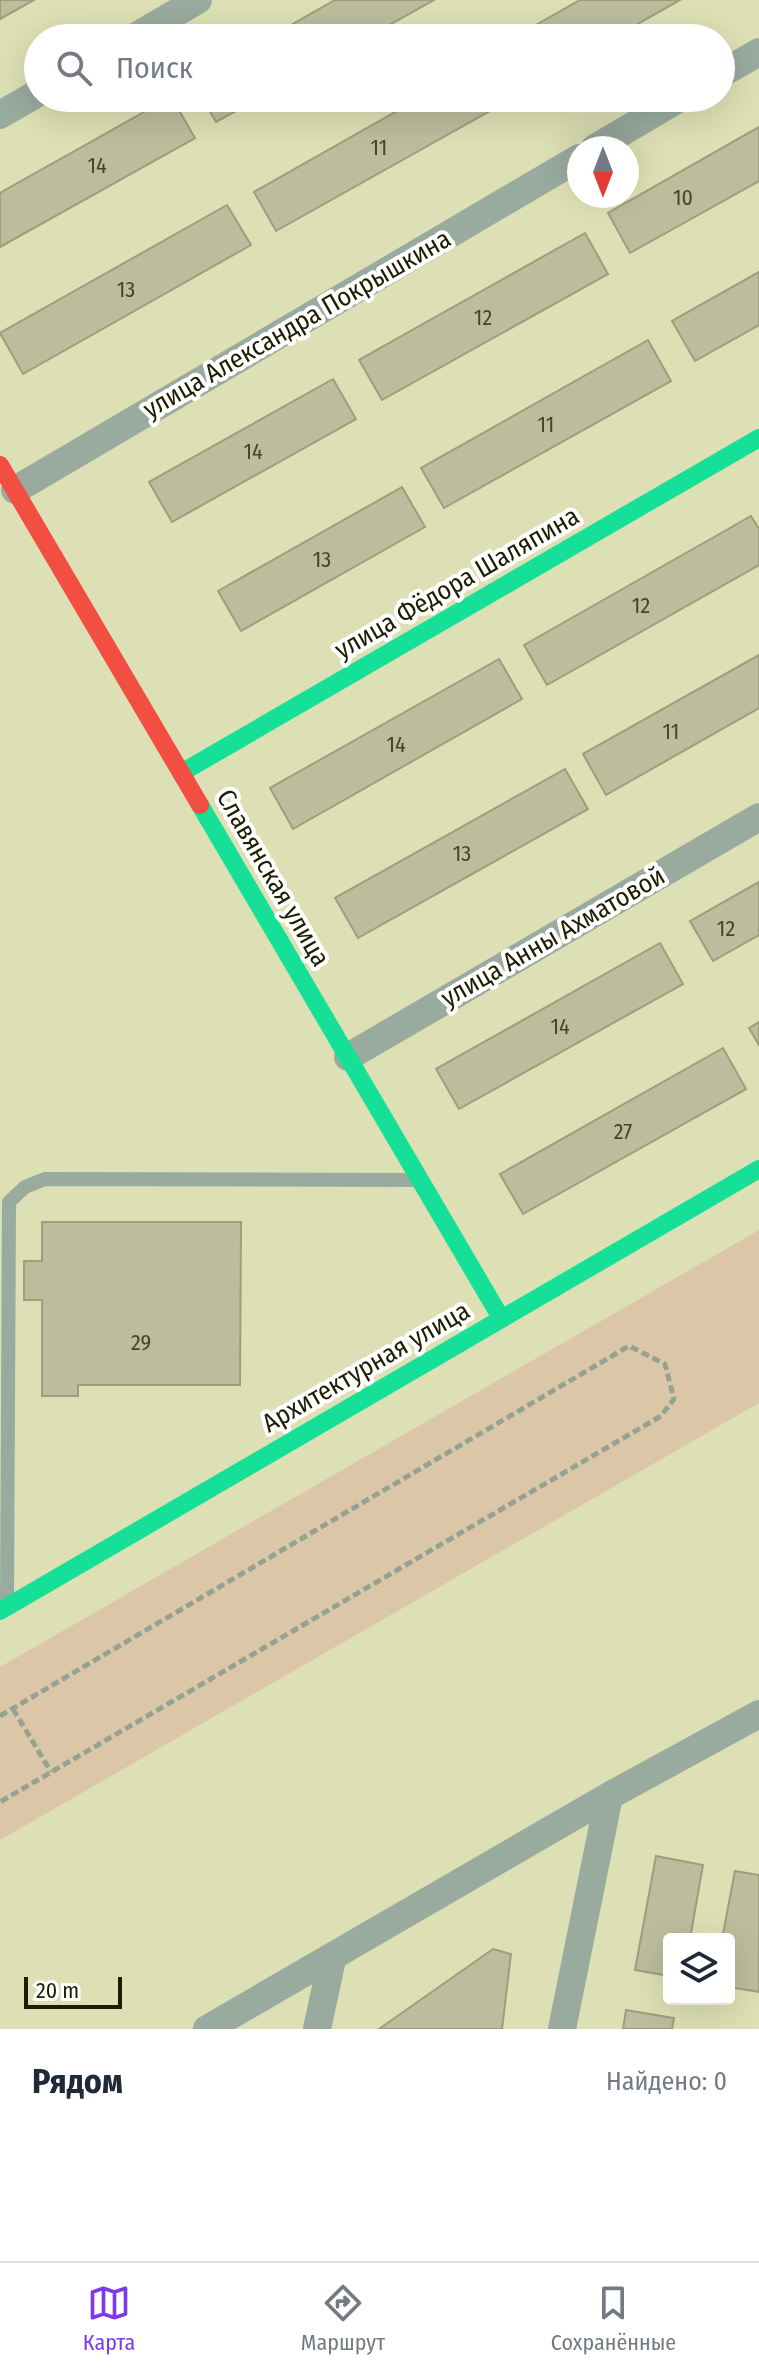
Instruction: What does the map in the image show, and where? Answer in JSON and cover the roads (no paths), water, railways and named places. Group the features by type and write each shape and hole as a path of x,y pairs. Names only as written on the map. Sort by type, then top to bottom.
{"street":[{"path":"157,24 198,0"},
{"path":"735,66 759,52"},
{"path":"0,115 24,101"},
{"path":"615,136 656,112"},
{"name":"улица Александра Покрышкина","path":"15,490 567,165"},
{"name":"улица Фёдора Шаляпина","path":"181,773 759,438"},
{"name":"Славянская улица","path":"0,465 501,1318"},
{"name":"улица Анны Ахматовой","path":"348,1057 759,817"},
{"name":"Архитектурная улица","path":"3,1609 759,1169"},
{"path":"207,2029 609,1796 759,1714"},
{"path":"562,2029 609,1796"},
{"path":"317,2029 332,1959"}],"lane":[{"path":"3,1609 9,1202 25,1187 45,1179 420,1180"}]}
